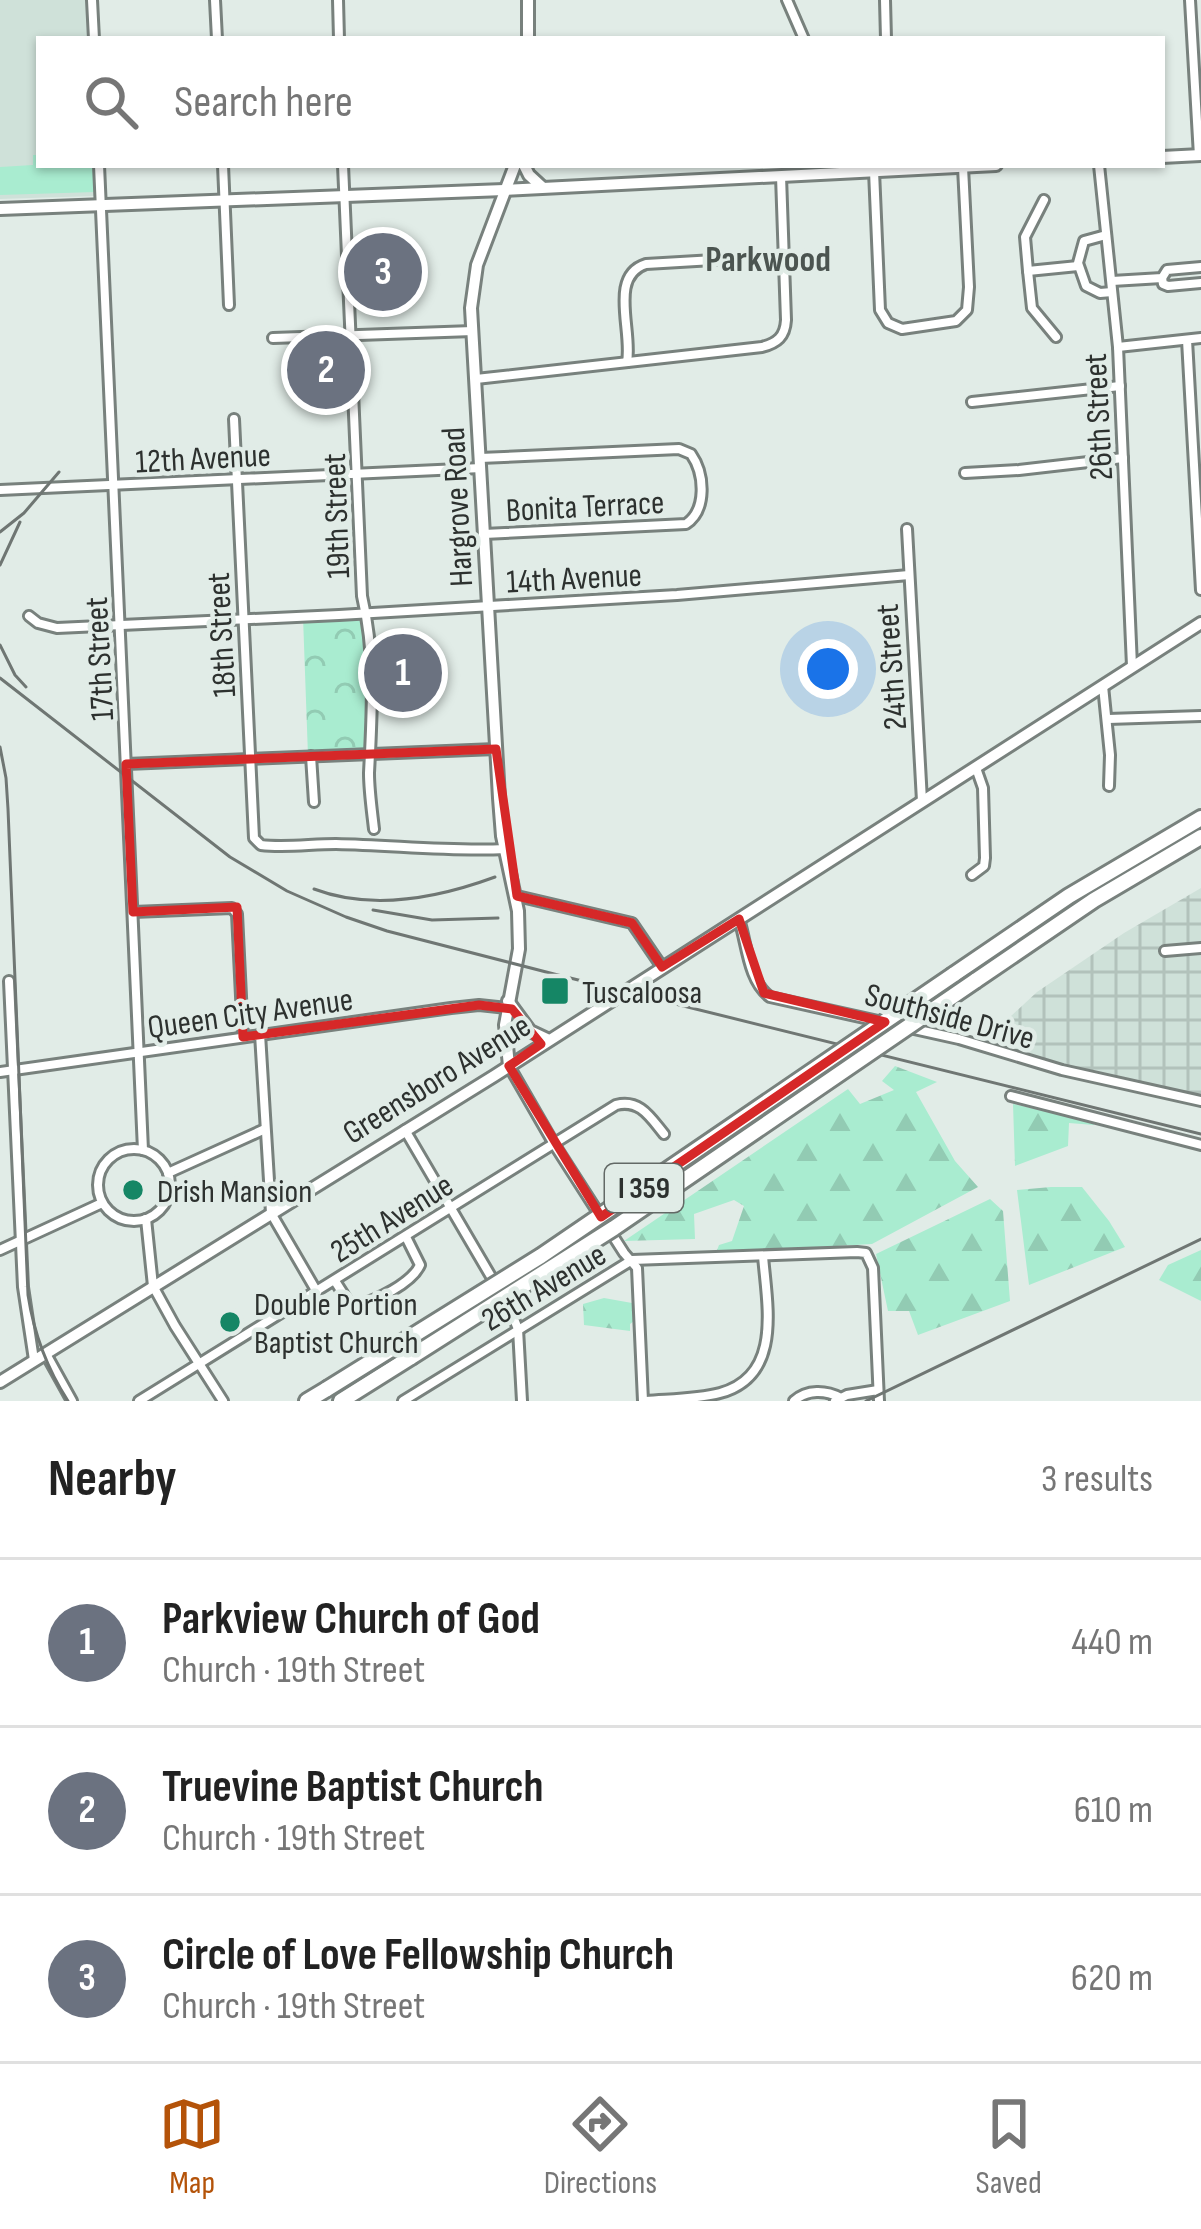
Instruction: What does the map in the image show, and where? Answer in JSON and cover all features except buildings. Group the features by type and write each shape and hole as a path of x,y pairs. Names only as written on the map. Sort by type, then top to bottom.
{"highway":[{"name":"I 359","path":"307,1401 542,1256 1085,886 1201,818"},
{"name":"I 359","path":"341,1401 614,1228 1110,890 1201,837"}],"main road":[{"path":"528,0 528,36"},
{"path":"1165,157 1200,156"},
{"name":"Hargrove Road","path":"508,1066 504,1042 519,950 517,896 506,849 496,749 472,293 504,190 517,168"},
{"path":"522,168 542,188"},
{"path":"0,209 933,168"},
{"name":"Greensboro Avenue","path":"0,1382 508,1066 1201,623"},
{"path":"508,1005 530,1031 547,1040"}],"street":[{"path":"92,0 94,36"},
{"path":"215,0 217,36"},
{"path":"338,0 338,36"},
{"path":"787,0 803,36"},
{"path":"885,0 886,36"},
{"path":"1190,0 1196,23 1200,156"},
{"name":"17th Street","path":"99,168 143,1150"},
{"path":"223,168 229,305"},
{"name":"19th Street","path":"344,168 362,596 372,649 369,775 374,829"},
{"path":"874,172 878,302 883,317 902,329 956,321 968,310 963,168"},
{"name":"26th Street","path":"1099,168 1118,347 1132,666"},
{"path":"476,379 777,342 786,328 781,175"},
{"path":"1044,200 1025,237 1033,308 1056,338"},
{"path":"1106,235 1084,242 1078,266 1087,286 1100,292 1162,278"},
{"path":"627,362 625,284 638,266 783,256"},
{"path":"1028,271 1078,266"},
{"path":"1201,267 1167,270 1162,278 1168,286 1201,283"},
{"path":"273,338 472,331"},
{"path":"1118,347 1201,338"},
{"path":"1187,340 1201,590"},
{"path":"972,402 1120,386"},
{"name":"18th Street","path":"234,419 254,838 261,845 506,849"},
{"name":"Bonita Terrace","path":"481,463 679,449 694,457 699,470 700,506 686,524 484,534"},
{"path":"965,473 1123,458"},
{"name":"12th Avenue","path":"0,490 357,474 481,463"},
{"name":"24th Street","path":"907,529 922,801"},
{"name":"14th Avenue","path":"29,616 57,628 242,620 677,595 909,575"},
{"path":"1103,686 1109,786"},
{"path":"1108,719 1201,716"},
{"path":"126,764 496,749"},
{"path":"311,756 314,802"},
{"path":"972,875 985,858 983,788 976,768"},
{"path":"517,896 632,922 662,967"},
{"path":"133,912 232,908 237,914 243,1037"},
{"name":"Southside Drive","path":"739,919 756,980 770,997 1201,1101"},
{"path":"1165,952 1201,949"},
{"path":"8,981 23,1287 40,1357 72,1401"},
{"name":"Queen City Avenue","path":"0,1072 479,1005 508,1005"},
{"path":"260,1034 271,1214 317,1292"},
{"path":"508,1066 637,1268 644,1401 717,1394 746,1380 760,1361 769,1326 763,1256"},
{"path":"1011,1096 1201,1145"},
{"name":"25th Avenue","path":"139,1401 609,1109 623,1103 638,1106 664,1134"},
{"path":"167,1173 265,1129"},
{"path":"405,1130 510,1309 518,1329 522,1401"},
{"path":"143,1150 157,1157 167,1173 167,1198 146,1219 125,1220 103,1202 99,1179 104,1166 121,1152 143,1150"},
{"path":"0,1250 103,1202"},
{"path":"146,1219 153,1286 224,1401"},
{"path":"335,1281 356,1306 416,1274 420,1264 406,1237"},
{"name":"26th Avenue","path":"403,1401 632,1260 866,1253 873,1268 879,1395"},
{"path":"794,1401 819,1392 829,1392 838,1400 879,1395"}],"highlighted area":[{"path":"496,749 517,896 632,923 662,967 739,919 764,993 885,1022 601,1217 509,1066 541,1044 512,1009 479,1005 243,1037 237,907 133,912 126,764"}],"shaded area":[{"path":"0,0 87,0 88,36 36,36 36,168 93,168 95,196 0,199"},
{"path":"1201,888 1201,1101 984,1041 1037,992"}],"green space":[{"path":"36,155 36,168 93,168 95,192 0,195 0,167 33,165"},
{"path":"367,614 372,754 308,756 303,617"},
{"path":"895,1066 937,1082 916,1092 955,1161 978,1187 872,1244 716,1253 719,1245 732,1241 744,1206 734,1200 694,1214 695,1239 624,1241 848,1089 860,1104 894,1090 882,1081"},
{"path":"1013,1104 1093,1121 1094,1125 1069,1123 1068,1146 1015,1166"},
{"path":"1082,1187 1125,1247 1029,1285 1017,1190"},
{"path":"990,1199 1003,1211 1010,1301 918,1335 909,1311 888,1311 876,1254"},
{"path":"1201,1250 1201,1301 1159,1280 1168,1265"},
{"path":"604,1298 632,1303 630,1331 584,1325 583,1304"}],"railway":[{"path":"0,532 24,513 59,472"},
{"path":"0,565 20,522"},
{"path":"0,645 26,687"},
{"path":"0,678 230,857 287,891 346,917 554,974 1201,1134"},
{"path":"0,747 8,809 28,1295 42,1350 68,1401"},
{"path":"314,889 359,899 405,899 495,877"},
{"path":"373,910 432,920 498,918"},
{"path":"866,1401 1201,1239"}],"place":[{"name":"Circle of Love Fellowship Church","path":"383,272"},
{"name":"Truevine Baptist Church","path":"326,370"},
{"name":"Parkview Church of God","path":"403,673"},
{"name":"Tuscaloosa","path":"555,991"},
{"name":"Drish Mansion","path":"133,1190"},
{"name":"Double Portion Baptist Church","path":"230,1322"}],"district":[{"name":"Parkwood","path":"768,258"}]}
